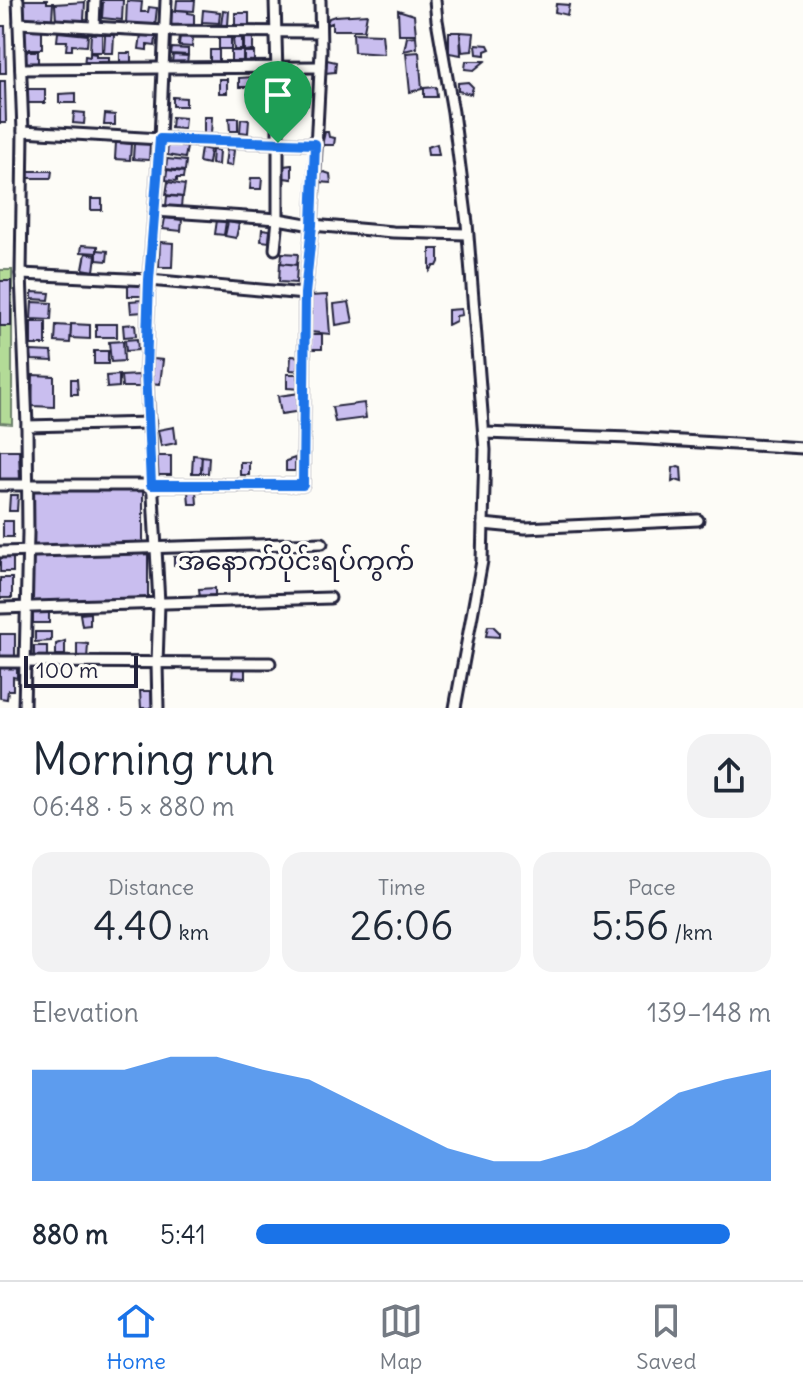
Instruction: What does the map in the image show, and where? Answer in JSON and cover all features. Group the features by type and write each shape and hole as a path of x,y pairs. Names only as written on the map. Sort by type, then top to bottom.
{"street":[{"path":"18,0 23,131 21,274 28,486 24,708"},
{"path":"94,27 95,0"},
{"path":"158,708 159,603 146,369 166,0"},
{"path":"275,0 278,143 275,249"},
{"path":"0,485 303,485 305,294 312,225 320,0"},
{"path":"435,0 467,223 484,433 482,561 455,708"},
{"path":"19,23 165,31 320,32"},
{"path":"21,69 320,67"},
{"path":"23,131 315,144"},
{"path":"155,211 278,219 393,232 467,234"},
{"path":"21,274 149,280 305,294"},
{"path":"27,426 150,423"},
{"path":"484,433 803,448"},
{"path":"483,524 525,528 698,520"},
{"path":"0,552 322,543"},
{"path":"0,608 330,598"},
{"path":"0,662 270,663"}],"green space":[{"path":"0,270 12,270 12,424 0,423"}],"building":[{"path":"22,0 47,0 47,3 53,3 52,19 21,18"},
{"path":"100,0 123,0 122,20 102,18 103,3"},
{"path":"177,0 195,0 194,11 176,10"},
{"path":"127,1 142,2 141,12 148,12 149,7 157,8 155,26 126,24"},
{"path":"85,2 84,20 56,21 55,4"},
{"path":"556,4 569,5 567,15 555,12"},
{"path":"203,10 220,12 219,23 202,22"},
{"path":"223,10 229,11 228,25 221,25"},
{"path":"398,10 414,15 416,34 399,34"},
{"path":"171,11 194,14 194,27 170,25"},
{"path":"235,13 249,13 249,27 235,27"},
{"path":"367,14 364,30 332,30 332,23 326,25 329,18 335,16"},
{"path":"0,26 5,26 6,73 0,73"},
{"path":"22,26 42,26 42,49 22,49"},
{"path":"58,32 88,35 87,46 72,45 72,50 66,50 67,41 57,41"},
{"path":"449,32 460,32 461,55 449,53"},
{"path":"460,32 474,33 472,51 462,52"},
{"path":"91,33 102,34 102,52 90,52"},
{"path":"353,33 382,34 384,54 354,52"},
{"path":"141,34 156,37 155,46 147,45 147,50 139,49"},
{"path":"105,35 114,35 113,53 104,53"},
{"path":"179,36 191,37 190,46 178,45"},
{"path":"180,36 193,37 192,47 179,46"},
{"path":"416,36 417,48 404,51 407,37"},
{"path":"244,37 253,37 253,50 244,51"},
{"path":"219,38 231,38 231,49 219,49"},
{"path":"233,38 242,38 242,50 234,50"},
{"path":"476,44 488,45 490,49 485,51 485,55 477,54"},
{"path":"172,48 188,49 188,55 171,54"},
{"path":"210,50 219,50 219,64 210,64"},
{"path":"26,51 38,51 38,66 26,66"},
{"path":"231,51 243,51 243,66 231,66"},
{"path":"244,52 254,52 254,66 244,66"},
{"path":"419,52 422,89 410,92 406,53"},
{"path":"90,53 96,54 96,57 109,57 109,66 84,66 85,56 90,57"},
{"path":"120,53 131,53 131,63 120,63"},
{"path":"173,55 188,56 187,63 172,62"},
{"path":"327,60 336,62 335,72 325,73"},
{"path":"466,61 485,61 474,70 465,69"},
{"path":"253,77 253,87 239,87 239,78"},
{"path":"219,79 227,79 227,93 219,93"},
{"path":"0,81 5,81 6,123 0,123"},
{"path":"255,81 268,81 268,89 255,89"},
{"path":"468,82 473,87 471,94 458,91 458,83"},
{"path":"436,87 437,97 424,97 424,88"},
{"path":"27,89 45,89 45,103 27,103"},
{"path":"290,89 296,90 293,103 291,107 282,107 287,101"},
{"path":"255,91 268,91 268,99 255,99"},
{"path":"297,91 309,92 308,105 297,103"},
{"path":"76,93 76,103 59,103 59,94"},
{"path":"173,97 186,98 186,106 173,106"},
{"path":"74,112 85,113 84,124 73,123"},
{"path":"105,114 115,115 115,125 104,125"},
{"path":"172,117 185,118 184,129 171,128"},
{"path":"204,117 212,117 211,134 204,134"},
{"path":"229,118 238,118 238,131 230,131"},
{"path":"241,119 249,120 248,133 240,132"},
{"path":"325,132 335,138 334,145 322,145"},
{"path":"116,142 131,144 130,160 115,159"},
{"path":"134,143 150,144 149,160 133,159"},
{"path":"168,144 187,147 185,158 167,155"},
{"path":"437,144 439,155 428,155 427,147"},
{"path":"201,148 210,150 208,164 199,162"},
{"path":"227,149 234,150 232,166 225,165"},
{"path":"212,150 219,151 218,165 211,164"},
{"path":"167,159 186,161 185,171 166,169"},
{"path":"292,165 292,179 284,178 284,166"},
{"path":"167,170 184,172 183,178 166,180"},
{"path":"28,171 52,171 51,178 27,178"},
{"path":"320,174 330,174 331,183 319,182"},
{"path":"251,178 262,178 261,189 250,189"},
{"path":"168,182 185,185 183,197 166,195"},
{"path":"167,196 182,197 181,207 166,206"},
{"path":"91,199 102,199 102,210 91,210"},
{"path":"165,218 182,220 181,231 163,229"},
{"path":"217,220 226,222 224,235 215,234"},
{"path":"228,222 239,224 236,238 225,236"},
{"path":"262,229 270,230 269,242 261,241"},
{"path":"160,242 173,243 172,267 159,267"},
{"path":"82,245 98,246 98,253 81,252"},
{"path":"430,249 439,249 439,262 430,271"},
{"path":"97,250 108,251 107,261 97,260"},
{"path":"86,253 96,255 94,271 83,269"},
{"path":"282,253 298,254 297,265 281,264"},
{"path":"280,263 297,265 296,283 279,282"},
{"path":"0,281 11,281 11,326 0,326"},
{"path":"128,283 142,283 142,296 128,296"},
{"path":"32,292 50,293 49,300 32,299"},
{"path":"327,295 330,334 310,332 309,296"},
{"path":"142,300 143,312 131,313 130,301"},
{"path":"32,302 52,303 51,320 31,319"},
{"path":"349,302 353,322 336,325 334,304"},
{"path":"461,309 462,315 456,316 456,321 448,325 448,310"},
{"path":"31,322 46,322 46,345 31,345"},
{"path":"71,324 90,325 90,339 70,338"},
{"path":"96,324 117,324 117,337 96,337"},
{"path":"135,324 136,336 124,337 123,325"},
{"path":"56,325 71,326 70,343 55,342"},
{"path":"311,335 322,335 322,349 311,349"},
{"path":"137,339 138,350 126,351 125,340"},
{"path":"123,341 124,361 111,362 109,342"},
{"path":"31,351 52,352 53,361 32,360"},
{"path":"94,351 108,351 108,364 94,364"},
{"path":"291,356 303,357 302,371 290,370"},
{"path":"153,359 163,360 160,384 150,383"},
{"path":"287,374 303,374 303,389 287,388"},
{"path":"33,375 54,376 54,407 32,406"},
{"path":"119,375 119,387 107,388 106,376"},
{"path":"139,375 140,387 122,387 121,376"},
{"path":"71,379 77,379 78,394 71,394"},
{"path":"300,393 302,411 281,414 278,396"},
{"path":"364,403 366,418 335,422 332,407"},
{"path":"174,427 176,443 161,446 158,430"},
{"path":"0,450 19,450 20,480 0,480"},
{"path":"193,455 202,456 201,473 192,473"},
{"path":"153,456 171,456 171,475 153,475"},
{"path":"202,456 209,457 208,473 201,473"},
{"path":"295,458 295,471 286,471 286,461"},
{"path":"240,462 249,462 249,475 240,475"},
{"path":"681,467 682,482 672,482 673,468"},
{"path":"29,488 143,488 143,547 29,547"},
{"path":"188,491 196,491 197,504 189,504"},
{"path":"10,495 18,495 17,511 9,511"},
{"path":"3,521 13,521 13,537 3,537"},
{"path":"148,551 148,601 28,603 29,554"},
{"path":"0,555 13,555 13,572 0,572"},
{"path":"195,556 195,563 174,565 174,557"},
{"path":"0,578 12,578 12,598 0,598"},
{"path":"215,588 215,596 200,597 199,589"},
{"path":"33,609 49,609 49,623 33,623"},
{"path":"90,613 90,625 82,626 80,614"},
{"path":"488,626 499,632 499,637 486,636"},
{"path":"35,632 51,632 51,641 35,642"},
{"path":"0,634 15,634 15,659 0,659"},
{"path":"65,641 65,655 56,655 56,644"},
{"path":"77,643 88,644 87,659 77,658"},
{"path":"34,646 47,646 47,656 34,656"},
{"path":"0,665 17,666 17,678 13,677 13,690 8,690 7,699 0,698"},
{"path":"233,668 245,668 245,678 232,677"},
{"path":"140,691 151,691 152,708 141,708"}],"district":[{"name":"အနောက်ပိုင်းရပ်ကွက်","path":"296,560"}],"route":[{"path":"160,139 278,143 315,144 305,294 303,485 151,485 146,369 149,280 160,139"}]}
